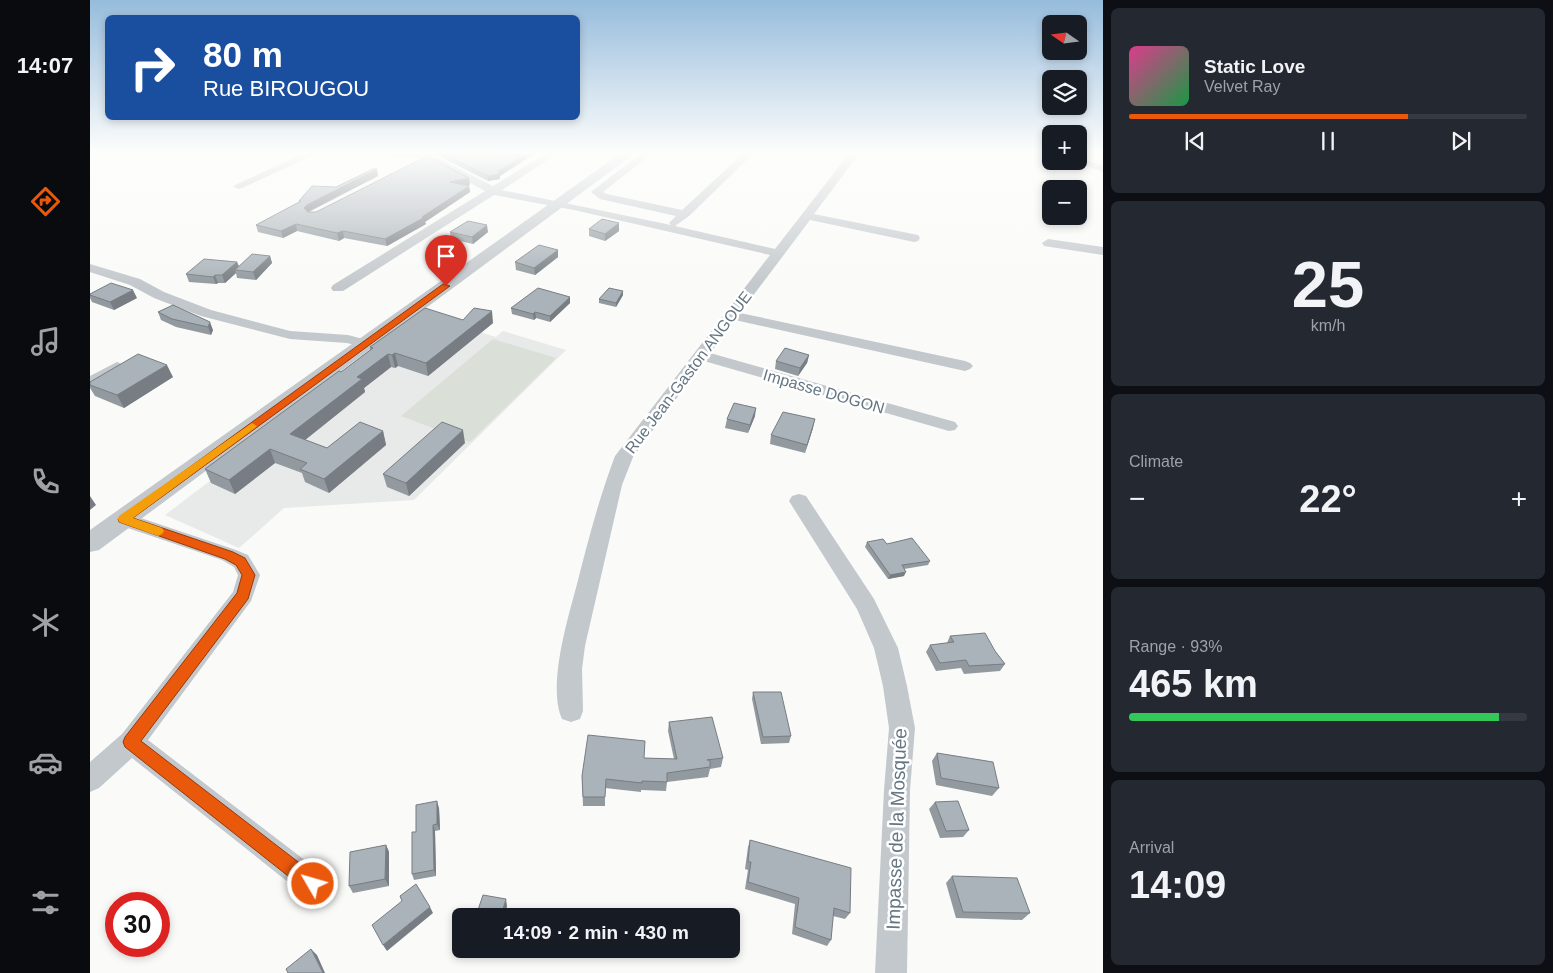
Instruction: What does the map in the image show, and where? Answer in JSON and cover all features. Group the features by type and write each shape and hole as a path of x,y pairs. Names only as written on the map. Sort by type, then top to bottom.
{"street":[{"path":"338,288 482,196"},
{"path":"522,196 777,253"},
{"path":"90,543 569,196"},
{"path":"603,196 684,214"},
{"path":"669,229 703,196"},
{"name":"Rue Jean-Gaston ANGOUE","path":"571,711 570,669 572,646 613,485 624,456 822,196"},
{"path":"807,216 914,238"},
{"path":"1048,242 1103,251"},
{"path":"90,268 135,282 159,295 206,313 290,335 348,339 366,344"},
{"path":"730,315 965,366"},
{"name":"Impasse DOGON","path":"700,355 949,426"},
{"path":"90,382 133,359"},
{"name":"Impasse de la Mosquée","path":"799,500 866,606 886,648 895,686 902,728 897,790 891,973"},
{"path":"90,779 131,742 243,595 248,575 241,561 124,519"},
{"path":"131,742 313,884"}],"shaded area":[{"path":"427,316 496,337 503,331 566,350 414,500 284,508 239,548 165,515"},
{"path":"493,339 556,358 470,442 401,416"}],"building":[{"path":"303,196 324,196 304,208 308,212 316,212 347,196 453,196 422,217 425,217 385,239 343,231 337,233 296,224 281,231 256,225 301,201 299,201"},
{"path":"602,219 619,223 605,234 589,229"},
{"path":"468,221 487,225 472,237 450,232"},
{"path":"539,245 558,250 534,268 515,262"},
{"path":"252,254 270,256 253,272 235,270"},
{"path":"204,259 237,262 222,275 215,275 213,277 186,274"},
{"path":"111,283 133,290 110,302 90,295 90,294"},
{"path":"538,288 570,297 550,316 511,308"},
{"path":"609,288 623,291 616,303 599,299"},
{"path":"173,305 210,322 208,327 172,319 158,312"},
{"path":"425,308 463,320 474,308 492,311 426,363 395,353 392,355 388,354 357,377 362,379 290,434 327,448 360,422 383,431 324,479 300,469 307,463 270,449 229,480 205,469 339,371 341,372 373,348 370,347"},
{"path":"785,348 809,355 800,368 776,361"},
{"path":"138,354 167,365 117,395 90,385 90,382"},
{"path":"734,403 756,408 750,425 727,419"},
{"path":"783,412 815,419 807,445 771,435"},
{"path":"442,422 463,430 406,483 383,474"},
{"path":"912,538 930,561 902,565 906,572 890,575 867,542 883,539 887,544"},
{"path":"985,633 1005,664 969,666 966,660 940,663 930,645 954,642 950,636"},
{"path":"753,692 781,692 791,736 763,737"},
{"path":"712,717 723,758 707,760 710,760 710,767 667,773 667,782 642,781 642,783 606,779 605,797 583,797 582,776 588,735 645,741 644,758 677,759 669,722"},
{"path":"937,753 993,762 999,788 941,778"},
{"path":"437,801 437,824 433,825 434,870 412,874 412,832 416,832 416,805"},
{"path":"958,801 969,830 946,831 935,802"},
{"path":"750,840 851,868 850,913 834,908 831,940 795,927 799,898 748,882 751,862 748,862"},
{"path":"386,845 385,879 349,886 350,852"},
{"path":"952,876 1017,878 1030,913 963,912"},
{"path":"416,884 430,907 383,945 372,925 402,901 400,896"},
{"path":"483,895 506,899 503,908 479,908"},
{"path":"311,949 323,973 288,973 286,969"}],"slow traffic":[{"path":"158,531 124,519 252,426"}],"route":[{"path":"313,884 131,742 243,595 248,575 241,561 229,555 124,519 446,286"}]}
